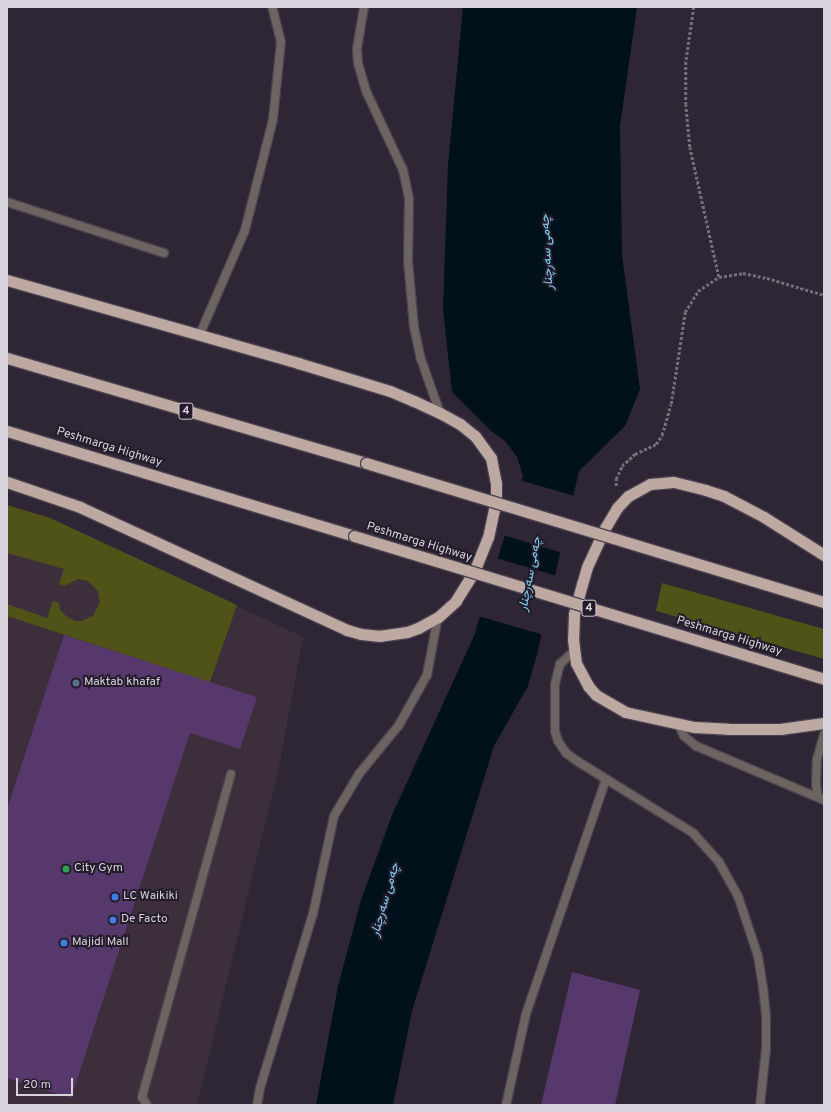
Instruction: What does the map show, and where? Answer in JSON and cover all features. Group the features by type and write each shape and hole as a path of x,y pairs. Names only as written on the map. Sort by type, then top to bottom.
{"highway":[{"path":"7,280 200,334 390,391 440,412 468,430 481,442 491,458 496,483 493,519 480,559 467,586 456,601 438,617 407,632 380,636 361,634 347,630 80,507 7,482"},
{"name":"4","path":"7,358 366,463 824,602"},
{"name":"Peshmarga Highway","path":"7,430 824,679"},
{"path":"824,555 745,506 706,490 682,483 666,481 650,484 628,496 617,508 599,540 582,584 574,614 574,651 582,676 596,695 614,707 637,716 694,727 742,730 780,729 824,724"}],"street":[{"path":"200,334 245,230 273,119 281,42 272,7"},
{"path":"364,7 357,49 358,63 366,91 403,170 409,198 408,261 414,327 421,359 440,412"},
{"path":"7,202 164,253"},
{"path":"257,1105 260,1088 313,914 334,816 359,774 399,725 427,675 438,617"},
{"path":"574,651 563,661 556,672 555,684 556,731 558,741 566,753 693,833 719,862 738,896 758,956 763,987 766,1018 766,1049 760,1105"},
{"path":"678,723 684,736 696,746 821,799"},
{"path":"821,799 816,785 817,759 824,734"},
{"path":"147,1105 142,1097 231,774"},
{"path":"506,1105 526,1014 606,779"}],"path":[{"path":"694,7 686,62 686,104 690,147 719,277"},
{"path":"617,508 616,478 622,466 635,454 656,444 662,435 670,404 685,312 698,291 719,277 743,273 767,278 824,295"}],"shaded area":[{"path":"7,505 50,518 303,637 280,762 197,1105 7,1105"},
{"path":"7,505 50,518 237,605 210,682 7,616 7,604 47,618 53,601 59,603 60,610 66,616 75,621 81,621 93,616 100,602 98,591 88,581 78,579 64,586 59,584 64,569 7,553"},
{"path":"662,583 824,629 824,659 656,611"}],"water":[{"name":"چەمی سەرچنار","path":"463,7 637,7 620,126 622,255 640,389 625,426 579,471 537,654 528,686 494,746 412,1011 393,1105 316,1105 338,986 361,900 392,815 474,636 523,476 517,457 506,442 490,430 452,392 443,309 448,165"}],"pier":[{"path":"519,480 575,496 562,553 503,535"},
{"path":"496,558 557,576 544,635 478,616"}],"building":[{"name":"Majidi Mall","path":"64,635 257,697 240,749 190,733 71,1098 7,1078 7,809"},
{"path":"572,972 640,990 615,1105 541,1105"}],"place":[{"name":"Maktab khafaf","path":"76,683"},
{"name":"City Gym","path":"66,869"},
{"name":"LC Waikiki","path":"115,897"},
{"name":"De Facto","path":"113,920"},
{"name":"Majidi Mall","path":"64,943"}]}
